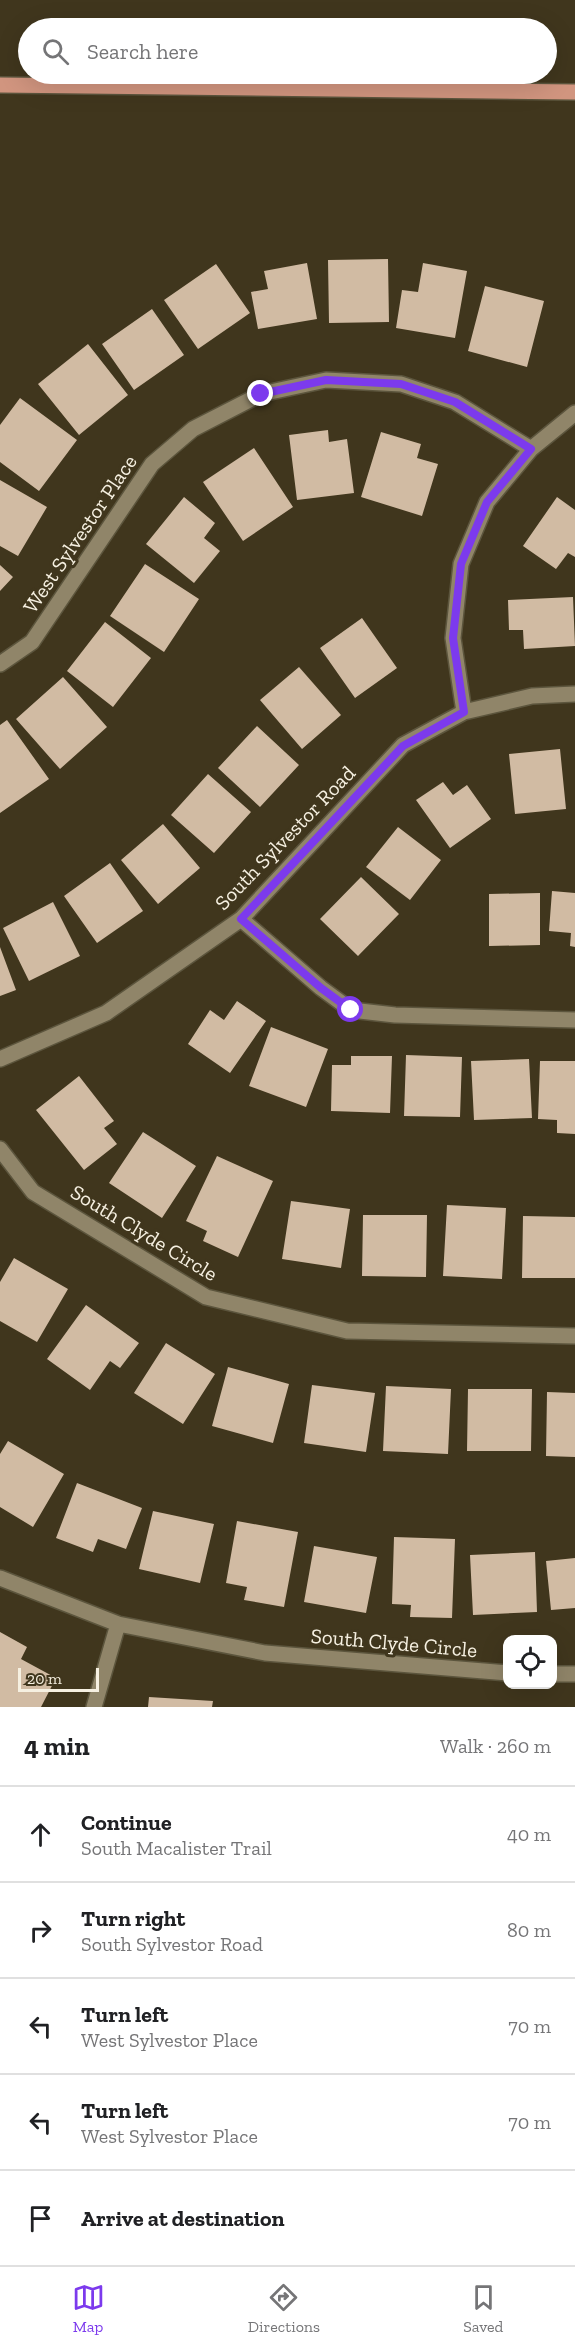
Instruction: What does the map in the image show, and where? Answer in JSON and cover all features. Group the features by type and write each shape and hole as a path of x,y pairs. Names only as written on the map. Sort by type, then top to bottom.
{"main road":[{"path":"0,85 575,92"}],"street":[{"name":"West Sylvestor Place","path":"0,664 32,642 152,464 193,429 261,394 326,380 401,384 455,402 531,449"},
{"path":"464,712 453,638 461,564 487,502 531,449 575,413"},
{"name":"South Sylvestor Road","path":"0,1059 106,1013 241,919 403,746 464,712 532,696 575,694"},
{"path":"241,919 321,988 351,1010 394,1016 575,1020"},
{"name":"South Clyde Circle","path":"0,1149 33,1192 206,1297 347,1331 575,1336"},
{"name":"South Clyde Circle","path":"0,1578 118,1624 265,1653 503,1673"},
{"path":"94,1707 118,1624"},
{"path":"557,1674 575,1674"}],"building":[{"path":"388,259 389,322 329,323 328,260"},
{"path":"307,263 317,319 258,329 251,292 268,289 264,271"},
{"path":"423,263 467,271 455,338 396,328 402,290 418,292"},
{"path":"216,264 250,313 198,349 164,300"},
{"path":"485,286 544,301 527,367 468,351"},
{"path":"152,309 184,355 134,390 102,344"},
{"path":"88,344 128,395 79,435 38,384"},
{"path":"20,398 77,440 39,491 0,462 0,425"},
{"path":"328,430 329,442 347,439 354,493 297,500 289,435"},
{"path":"381,432 421,444 417,458 438,464 422,516 361,497"},
{"path":"254,448 293,507 243,541 203,482"},
{"path":"0,480 47,507 18,556 0,546"},
{"path":"184,497 215,523 204,538 220,551 194,583 146,544"},
{"path":"557,497 575,510 575,557 568,553 556,569 523,546"},
{"path":"145,564 199,599 164,652 110,616"},
{"path":"0,565 13,577 0,591"},
{"path":"573,597 575,646 524,649 523,630 509,630 508,600"},
{"path":"362,618 397,668 355,698 320,648"},
{"path":"105,622 151,658 113,707 67,671"},
{"path":"299,667 341,715 302,749 260,700"},
{"path":"63,677 107,727 60,769 16,719"},
{"path":"7,720 49,779 0,813 0,725"},
{"path":"257,726 299,765 260,807 218,768"},
{"path":"560,749 566,809 515,814 509,754"},
{"path":"208,774 251,812 214,853 171,815"},
{"path":"443,782 453,795 467,785 491,819 450,848 416,800"},
{"path":"163,824 200,868 158,904 121,860"},
{"path":"398,827 441,860 410,900 366,867"},
{"path":"110,863 143,911 97,943 64,896"},
{"path":"361,877 399,914 358,956 320,919"},
{"path":"552,891 575,893 575,947 570,946 571,933 549,931"},
{"path":"540,893 540,945 489,946 489,894"},
{"path":"53,902 80,956 29,981 3,928"},
{"path":"0,947 16,990 0,996"},
{"path":"237,1001 266,1021 230,1073 188,1044 210,1010 224,1020"},
{"path":"271,1027 328,1049 306,1107 249,1086"},
{"path":"406,1055 462,1057 460,1117 404,1116"},
{"path":"351,1056 392,1056 390,1113 331,1111 332,1065 351,1065"},
{"path":"529,1059 532,1118 474,1120 471,1061"},
{"path":"540,1061 575,1061 575,1134 557,1133 557,1120 538,1119"},
{"path":"79,1076 114,1121 104,1128 117,1144 84,1170 36,1110"},
{"path":"143,1132 196,1166 162,1218 109,1183"},
{"path":"217,1156 273,1181 238,1257 203,1241 207,1231 186,1221"},
{"path":"291,1201 350,1209 341,1268 282,1259"},
{"path":"447,1205 506,1208 502,1279 443,1276"},
{"path":"363,1215 427,1215 426,1277 362,1276"},
{"path":"523,1216 575,1217 575,1278 522,1278"},
{"path":"14,1258 68,1289 37,1342 0,1321 0,1282"},
{"path":"86,1305 139,1343 120,1368 110,1361 90,1390 47,1359"},
{"path":"166,1343 215,1374 183,1424 134,1393"},
{"path":"228,1367 289,1384 273,1443 212,1426"},
{"path":"312,1385 375,1393 366,1452 304,1443"},
{"path":"386,1386 451,1389 448,1454 383,1451"},
{"path":"468,1389 532,1389 531,1451 467,1451"},
{"path":"547,1392 575,1393 575,1457 546,1456"},
{"path":"8,1441 64,1474 33,1527 0,1507 0,1454"},
{"path":"77,1483 142,1508 126,1549 98,1539 93,1552 56,1538"},
{"path":"153,1511 214,1524 200,1583 139,1569"},
{"path":"237,1521 298,1532 284,1607 244,1600 247,1587 226,1583"},
{"path":"394,1537 455,1539 452,1618 410,1617 411,1605 392,1604"},
{"path":"314,1546 377,1557 366,1613 304,1602"},
{"path":"535,1552 537,1612 473,1615 470,1555"},
{"path":"575,1558 575,1608 551,1610 546,1561"},
{"path":"0,1632 27,1647 21,1659 56,1678 41,1707 0,1707"},
{"path":"149,1697 213,1701 212,1707 148,1707"}],"route":[{"path":"261,394 326,380 401,384 455,402 531,449 487,502 461,564 453,638 464,712 403,746 241,919 321,988 351,1010"}]}
